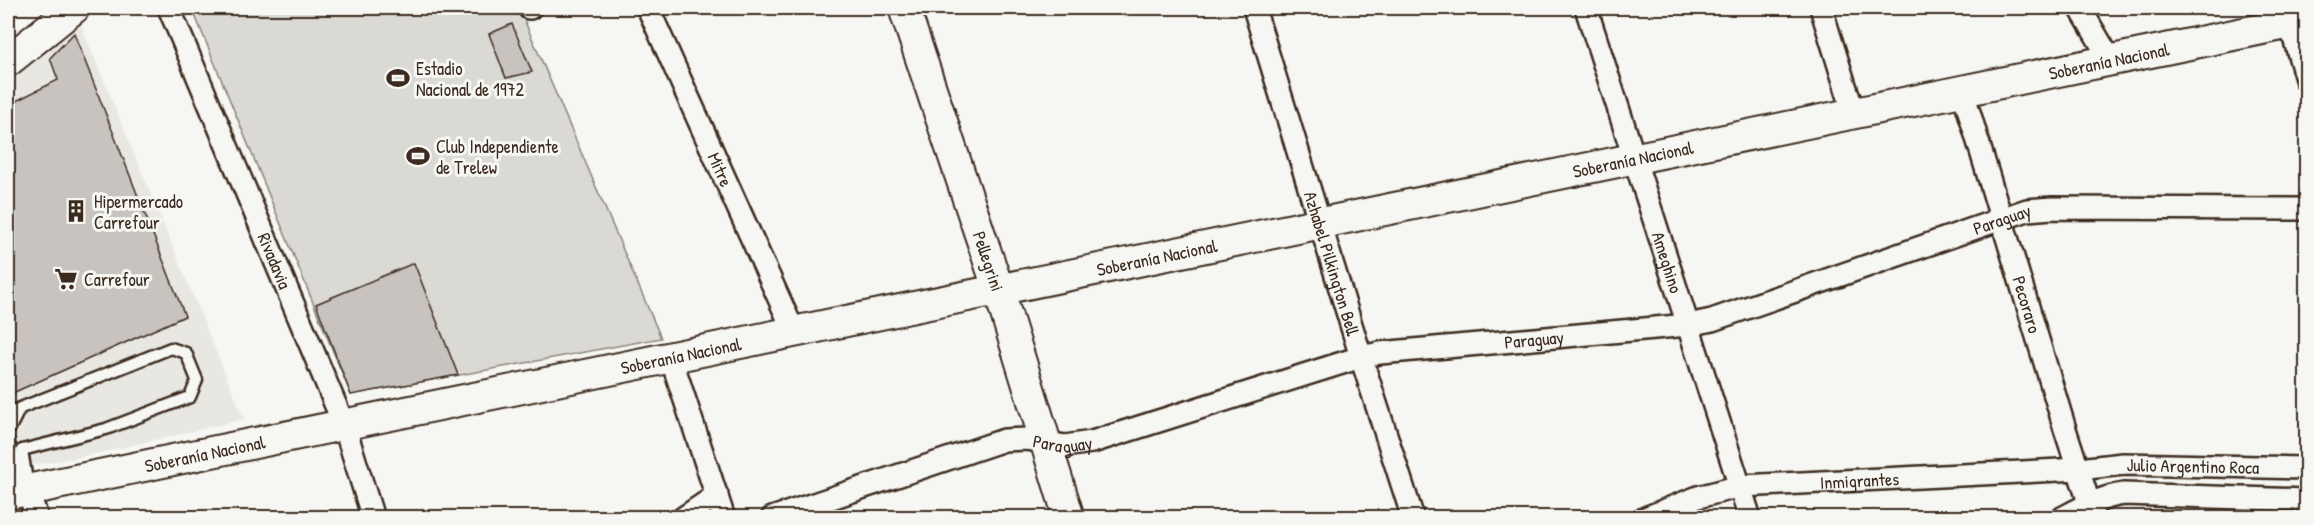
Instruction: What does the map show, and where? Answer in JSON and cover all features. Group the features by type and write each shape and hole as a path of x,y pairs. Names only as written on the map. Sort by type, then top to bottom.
{"street":[{"path":"10,55 74,8"},
{"name":"Rivadavia","path":"169,8 344,425 373,518"},
{"name":"Mitre","path":"648,8 794,332"},
{"name":"Pellegrini","path":"904,8 999,291 1069,518"},
{"name":"Azhabel Pilkington Bell","path":"1254,8 1413,518"},
{"name":"Ameghino","path":"1586,8 1750,518"},
{"path":"1821,8 1854,114"},
{"path":"2080,8 2111,61"},
{"path":"2298,22 2307,79"},
{"name":"Soberanía Nacional","path":"23,498 344,425 2298,22"},
{"name":"Pecoraro","path":"1963,92 2065,429 2092,510"},
{"name":"Paraguay","path":"772,518 1004,440 1027,439 1065,446 1092,442 1361,357 1380,353 1688,325 1712,320 2027,210 2052,208 2307,209"},
{"path":"671,358 724,518"},
{"name":"Julio Argentino Roca","path":"2079,469 2123,464 2307,468"},
{"name":"Inmigrantes","path":"1645,518 1698,497 1741,486 2079,469"},
{"name":"Julio Argentino Roca","path":"2062,518 2092,510 2108,496 2124,494 2307,500"},
{"path":"683,518 717,495"}],"lane":[{"path":"8,413 171,348 186,353 196,380 190,397 106,429 22,450 23,498"},
{"path":"8,432 20,408"},
{"path":"8,440 10,456 23,498"}],"shaded area":[{"name":"Club Independiente de Trelew","path":"192,8 519,8 661,338 351,395"},
{"path":"80,23 244,419 86,456 8,469 8,81"}],"building":[{"path":"512,24 532,72 506,78 489,34"},
{"name":"Hipermercado Carrefour","path":"74,33 185,316 8,395 8,105 58,80 50,58"},
{"path":"414,263 458,375 351,395 316,304"}],"place":[{"name":"Estadio Nacional de 1972","path":"398,78"},
{"name":"Club Independiente de Trelew","path":"418,156"},
{"name":"Hipermercado Carrefour","path":"76,211"},
{"name":"Carrefour","path":"66,279"}]}
